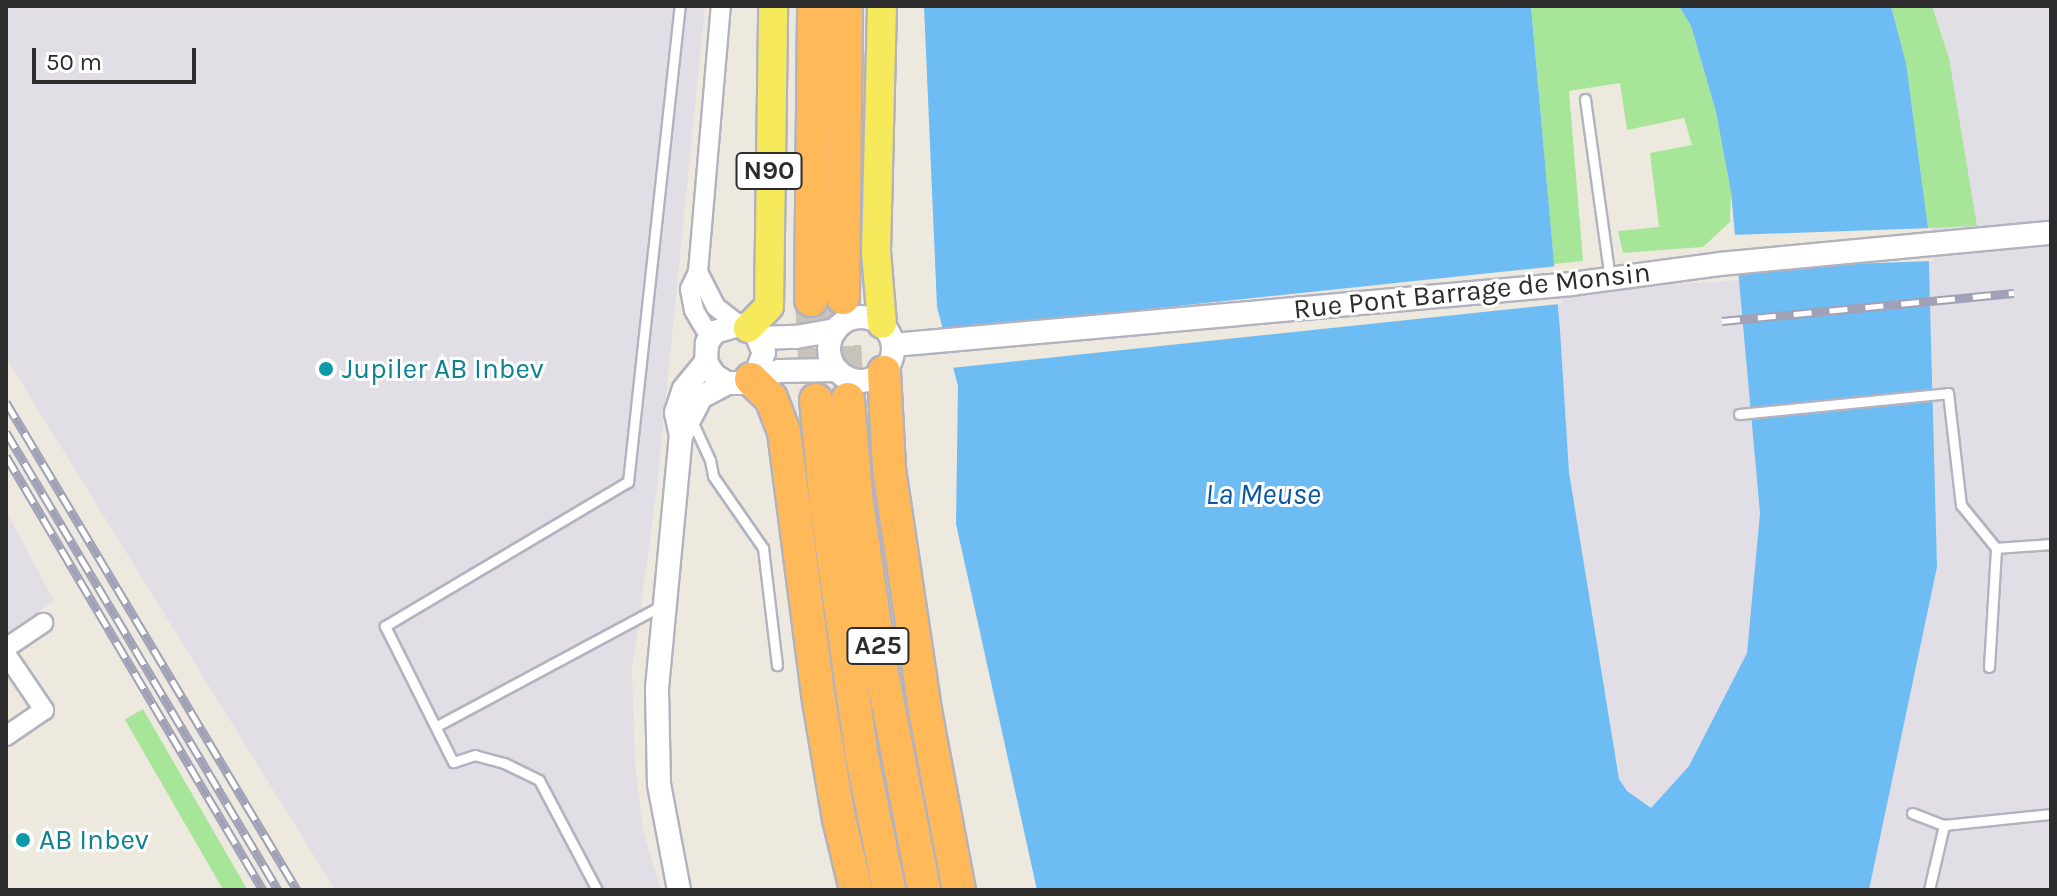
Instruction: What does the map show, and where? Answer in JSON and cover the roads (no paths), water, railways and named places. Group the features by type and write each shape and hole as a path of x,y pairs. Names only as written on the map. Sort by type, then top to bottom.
{"highway":[{"path":"811,300 814,6"},
{"path":"843,298 846,6"},
{"name":"A25","path":"886,347 889,469 926,716 959,890"},
{"path":"744,379 771,398 784,432 819,701 839,819 856,890"},
{"name":"A25","path":"843,384 856,495 894,745 924,890"},
{"name":"A25","path":"816,400 843,635 861,752 889,890"}],"main road":[{"name":"N90","path":"749,330 769,306 773,6"},
{"path":"882,6 876,252 877,303 886,347"}],"street":[{"path":"710,337 700,323 690,289 698,272 721,6"},
{"name":"Rue Pont Barrage de Monsin","path":"886,347 1572,284 1720,264 2051,233"},
{"path":"698,272 716,307 749,330 764,353 744,379"},
{"path":"679,890 664,822 657,751 657,688 685,427 701,397 744,379 803,369 843,384 861,381 886,347 864,316 853,317 835,330 720,328 710,337 706,362 679,400 676,413 685,427"},
{"path":"835,330 829,351 843,384"},
{"path":"706,362 714,375 744,379"},
{"path":"6,736 44,710 7,646 43,623"}],"lane":[{"path":"597,890 539,780 475,755 453,762 385,626 628,482 680,6"},
{"path":"1585,99 1610,279"},
{"path":"1739,414 1948,393 1961,505 1996,548 1989,667"},
{"path":"685,427 710,460 713,476 763,548 777,665"},
{"path":"1996,548 2051,544"},
{"path":"437,726 664,605"},
{"path":"1912,813 1944,825 2051,814"},
{"path":"1929,890 1944,825"}],"water":[{"name":"La Meuse","path":"924,6 1531,6 1560,330 1569,472 1619,779 1627,791 1651,808 1689,766 1747,653 1760,513 1731,192 1716,112 1691,26 1679,6 1891,6 1906,63 1928,228 1937,567 1869,890 1037,890 956,524 958,386 937,307"}],"tunnel":[{"path":"843,298 848,399"},
{"path":"811,300 816,400"}],"railway":[{"path":"1722,321 2014,293"},
{"path":"6,402 297,890"},
{"path":"6,432 278,890"},
{"path":"6,456 263,890"}],"place":[{"name":"Jupiler AB Inbev","path":"326,369"},
{"name":"AB Inbev","path":"23,840"}]}
